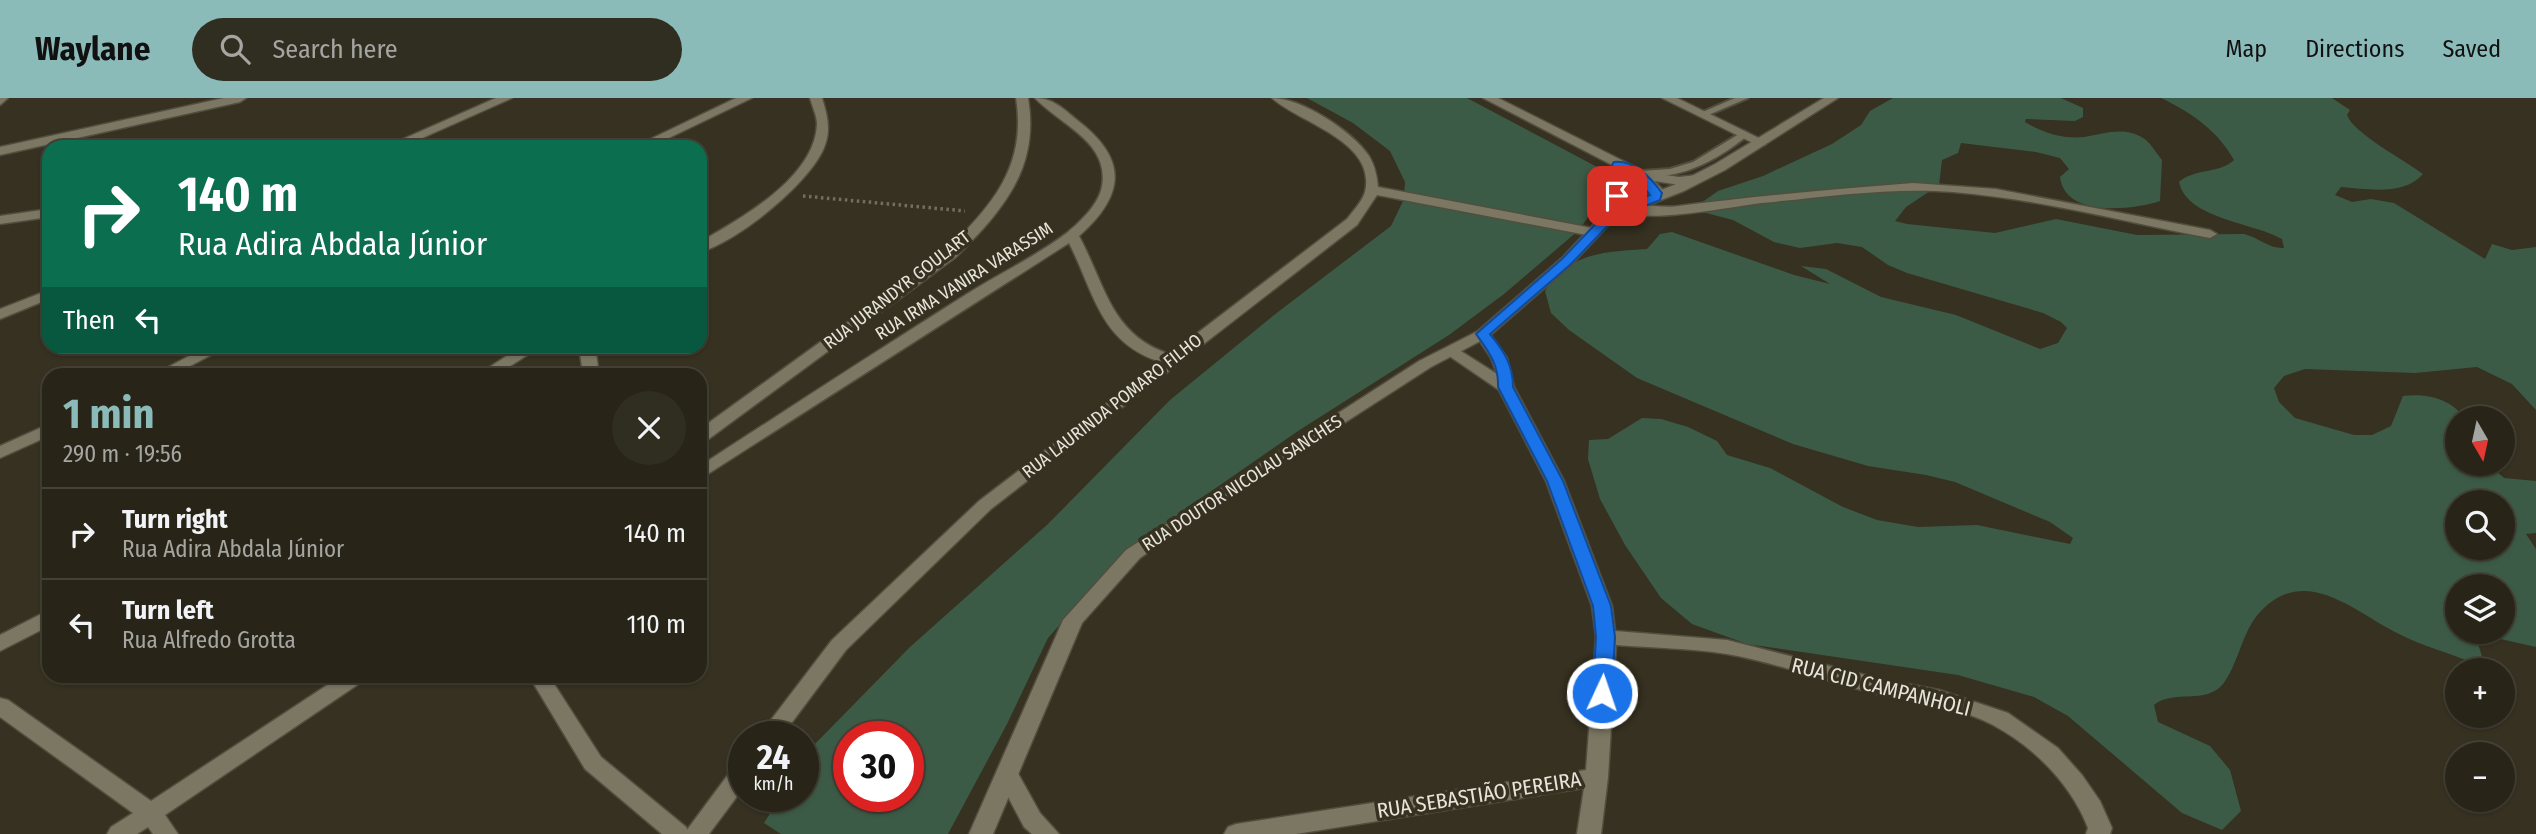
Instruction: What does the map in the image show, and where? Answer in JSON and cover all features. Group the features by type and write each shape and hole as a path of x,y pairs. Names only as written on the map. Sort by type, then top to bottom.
{"street":[{"path":"50,140 240,98"},
{"path":"407,140 506,98"},
{"path":"655,140 747,98"},
{"path":"707,244 755,216 782,194 806,167 820,143 824,121 816,98"},
{"name":"RUA JURANDYR GOULART","path":"707,432 951,254 990,214 1009,186 1024,155 1027,131 1022,98"},
{"name":"RUA IRMA VANIRA VARASSIM","path":"707,469 1010,272 1072,235 1104,196 1109,187 1109,170 1102,150 1091,138 1041,98"},
{"path":"1278,98 1333,129 1361,153 1370,171 1372,190 1592,232"},
{"path":"1489,98 1640,174 1659,179 1697,179"},
{"path":"1668,98 1761,142"},
{"path":"1618,165 1625,184 1609,207 1610,215 1697,179 1832,98"},
{"path":"0,151 42,142"},
{"path":"1640,174 1655,189 1655,197"},
{"path":"1627,209 1667,212 1760,198 1913,187 1951,188 2009,195 2210,234"},
{"name":"RUA LAURINDA POMARO FILHO","path":"781,721 839,645 985,505 1352,222 1372,190"},
{"path":"0,220 42,214"},
{"name":"RUA DOUTOR NICOLAU SANCHES","path":"982,834 1073,620 1133,554 1189,515 1425,364 1483,334 1567,261 1610,215"},
{"name":"RUA IRMA VANIRA VARASSIM","path":"1072,235 1087,260 1114,327 1138,348 1171,360"},
{"path":"0,314 42,297"},
{"path":"1483,334 1499,354 1506,373 1506,387 1555,481 1602,606 1606,637 1597,777 1589,834"},
{"path":"1450,351 1506,387"},
{"path":"175,368 204,354"},
{"path":"496,368 520,354"},
{"path":"0,453 42,432"},
{"path":"0,644 42,621"},
{"name":"RUA CID CAMPANHOLI","path":"1606,637 1727,647 1881,687 1939,698 2000,719 2050,754 2074,781 2092,808 2100,828 2098,834"},
{"path":"119,834 345,683"},
{"path":"542,683 593,763 678,834"},
{"path":"0,706 150,813 166,834"},
{"path":"1007,774 1032,820 1047,834"},
{"name":"RUA SEBASTIÃO PEREIRA","path":"1236,834 1597,777"},
{"path":"696,834 728,791"}],"lane":[{"path":"1703,114 1743,98"},
{"path":"1640,174 1685,170 1710,160 1744,134"}],"path":[{"path":"782,194 990,214"}],"green space":[{"path":"1307,98 1467,98 1616,177 1579,230 1504,294 1449,335 1298,431 1124,552 1048,638 1007,724 948,834 781,834 764,823 771,812 819,812 819,740 833,726 833,812 924,812 924,721 837,721 910,647 1048,524 1170,400 1274,315 1391,226 1404,199 1405,182 1390,151 1353,123"},
{"path":"1893,98 2061,98 2083,108 2083,117 2075,121 2026,119 2025,122 2046,132 2068,137 2129,132 2146,140 2162,160 2160,201 2133,207 2101,208 2074,199 2065,190 2060,177 2069,169 2060,158 2036,152 1961,143 1958,153 1942,160 1939,185 1906,207 1895,221 1995,233 2056,219 2137,235 2244,234 2274,247 2284,248 2282,239 2207,212 2184,194 2179,182 2234,160 2220,140 2203,123 2161,98 2332,98 2350,110 2347,115 2359,130 2423,174 2406,186 2385,190 2341,187 2335,195 2352,202 2371,199 2394,203 2485,259 2492,244 2512,250 2536,247 2536,410 2512,384 2477,367 2415,373 2305,369 2284,376 2274,388 2279,402 2295,418 2354,435 2372,435 2391,426 2403,396 2437,398 2452,406 2445,406 2445,476 2502,476 2536,481 2536,533 2526,534 2536,549 2536,647 2515,642 2515,574 2445,574 2445,644 2478,644 2482,658 2460,658 2426,646 2330,596 2295,592 2277,598 2254,620 2223,684 2208,694 2170,698 2154,705 2158,722 2210,746 2230,770 2241,811 2222,830 2182,813 2068,716 2034,697 1958,675 1747,644 1692,624 1661,598 1625,545 1600,499 1588,459 1589,440 1608,439 1642,418 1661,419 1688,427 1717,441 1727,455 1770,468 1843,507 1877,520 1918,527 1977,525 2070,544 2073,538 2050,522 1955,482 1868,466 1793,444 1637,378 1569,330 1551,313 1545,291 1565,268 1589,256 1647,249 1660,234 1672,232 1794,275 1830,284 1801,266 1826,269 1881,297 1956,315 2040,349 2058,343 2067,328 2043,313 1907,273 1888,265 1862,247 1837,243 1800,248 1774,242 1733,220 1702,212 1701,203 1718,191 1763,176 1832,144 1861,125 1870,111"}],"route":[{"path":"1602,693 1606,637 1602,606 1555,481 1506,387 1506,373 1499,354 1483,334 1567,261 1610,215 1655,197 1656,193 1640,174 1618,165 1625,184 1617,196"}]}
